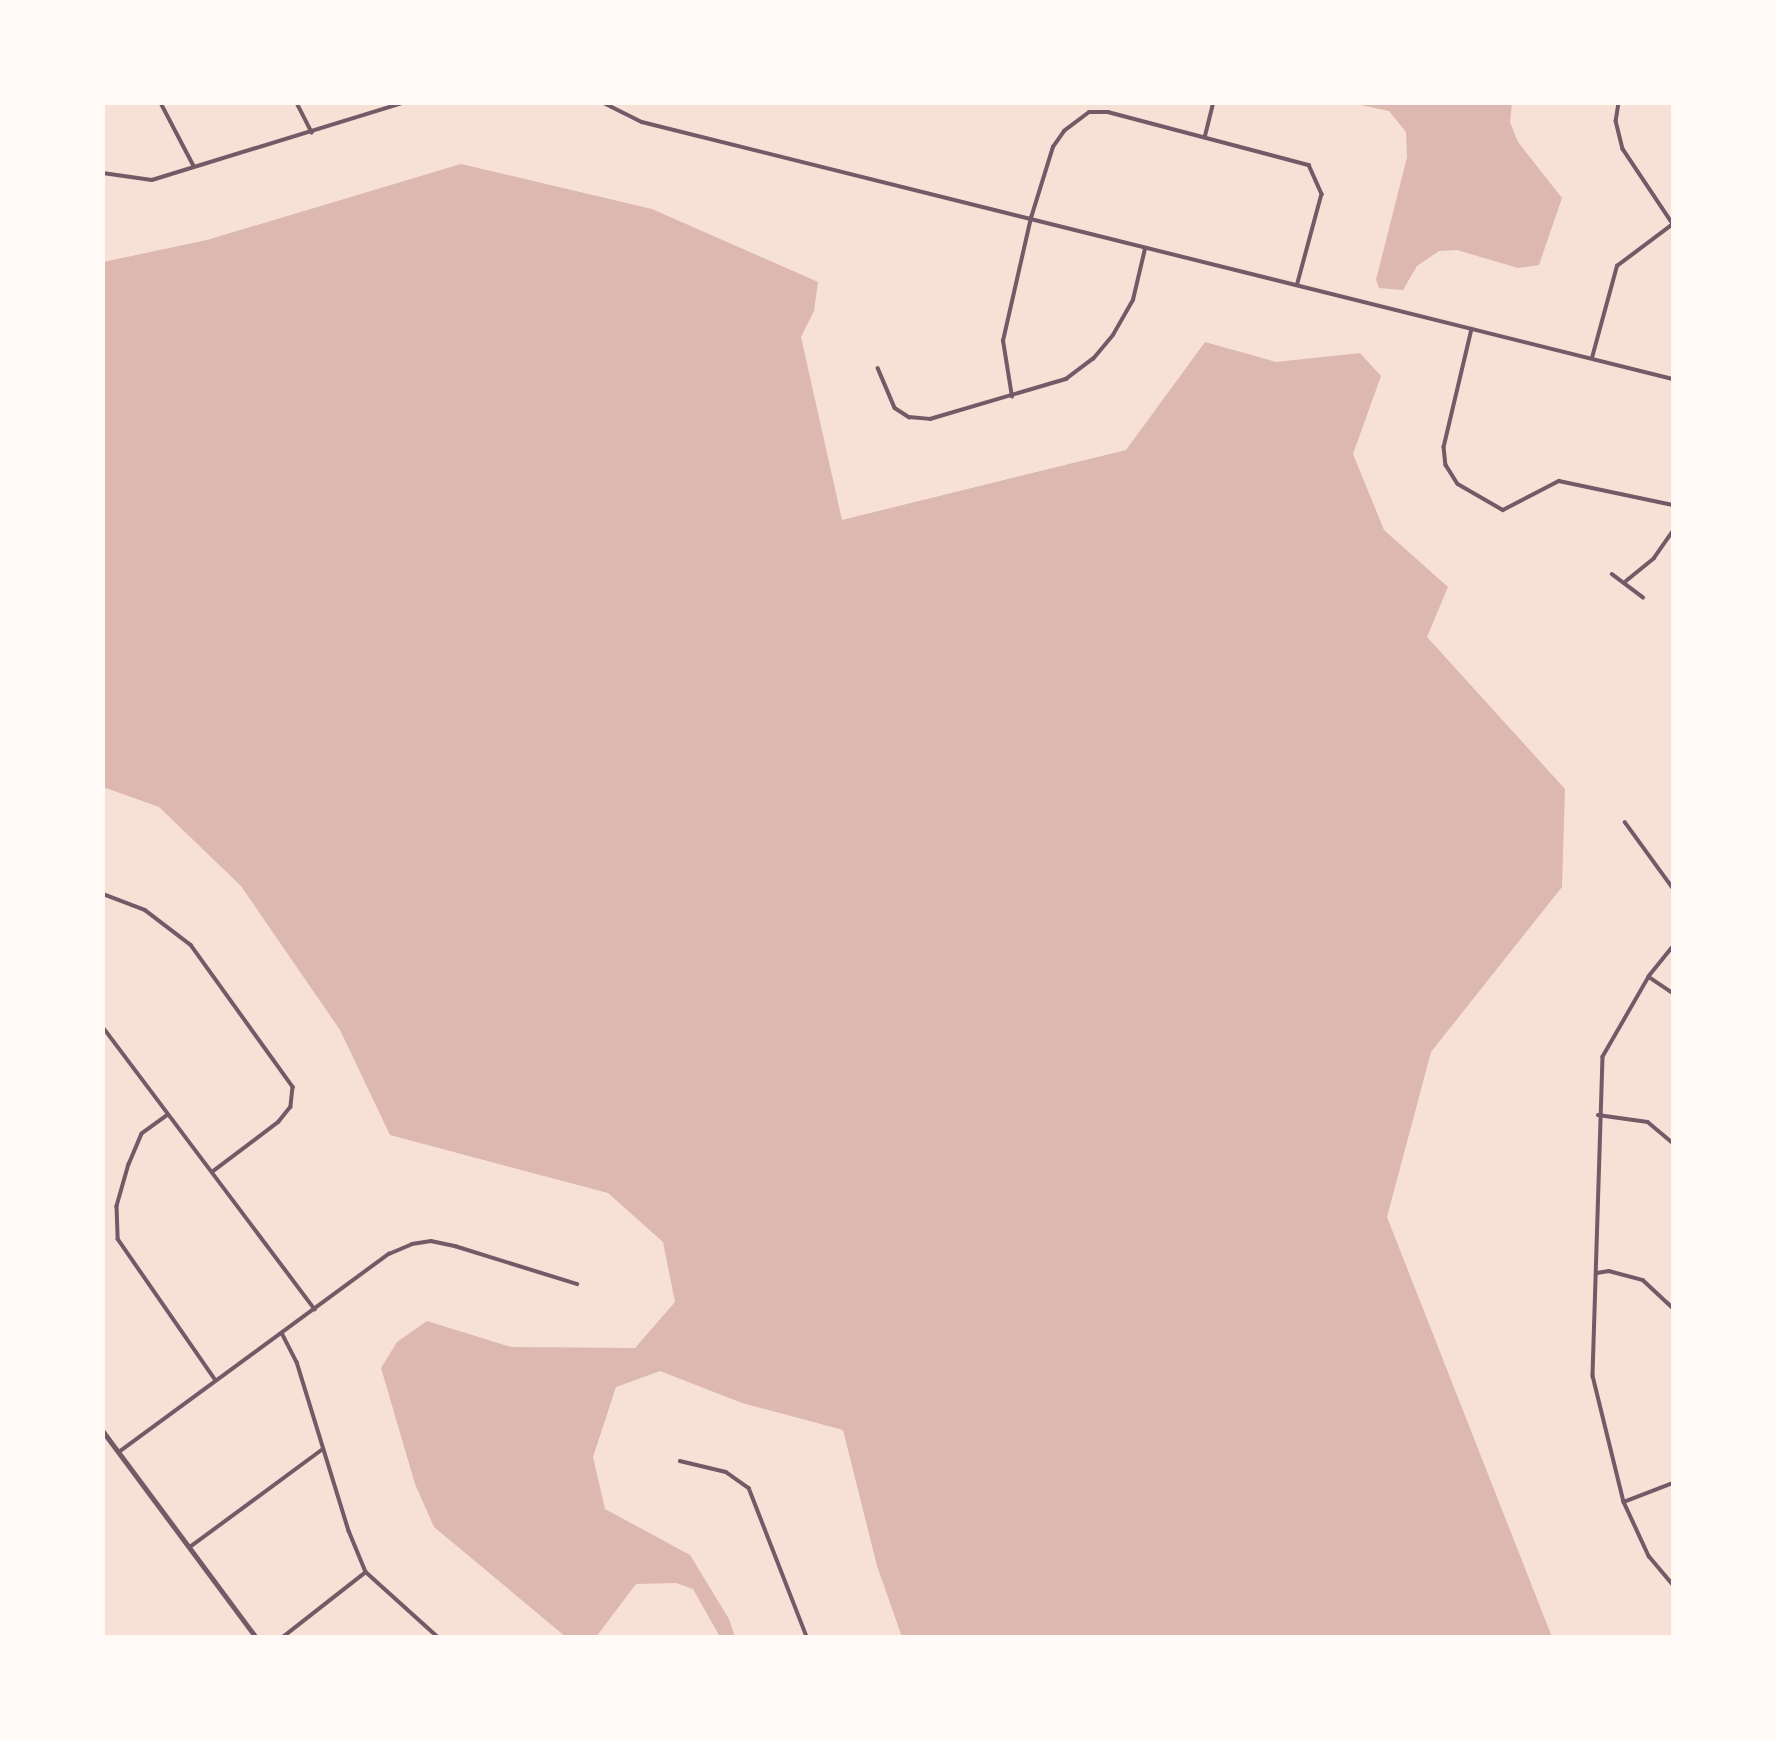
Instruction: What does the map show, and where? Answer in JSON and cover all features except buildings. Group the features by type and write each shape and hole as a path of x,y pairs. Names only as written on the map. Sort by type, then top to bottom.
{"street":[{"path":"161,103 195,167"},
{"path":"297,103 312,132"},
{"path":"103,173 152,180 401,103"},
{"path":"604,103 642,122 1031,218 1145,250 1298,283 1673,379"},
{"path":"1205,136 1213,103"},
{"path":"1591,358 1618,265 1673,224 1631,165 1616,121 1619,103"},
{"path":"1012,397 1003,341 1031,218 1053,147 1071,125 1089,112 1108,112 1292,158 1309,166 1317,177 1322,194 1298,283"},
{"path":"878,368 895,408 909,417 930,419 1066,379 1093,359 1133,300 1145,250"},
{"path":"1472,329 1444,447 1446,465 1458,484 1503,510 1559,481 1673,505"},
{"path":"1626,581 1654,558 1673,531"},
{"path":"1612,574 1626,581 1643,597"},
{"path":"1625,822 1673,888"},
{"path":"103,894 145,910 191,945 293,1087 291,1107 279,1122 213,1172"},
{"path":"1673,947 1649,977 1603,1057 1598,1115 1593,1376 1624,1502 1649,1556 1673,1585"},
{"path":"1649,977 1673,992"},
{"path":"103,1027 315,1310"},
{"path":"169,1115 142,1135 129,1164 117,1206 118,1240 215,1380"},
{"path":"1598,1115 1648,1122 1673,1143"},
{"path":"119,1452 389,1254 431,1241 577,1284"},
{"path":"1597,1273 1609,1271 1643,1280 1673,1308"},
{"path":"282,1333 297,1362 323,1449 366,1572 438,1637"},
{"path":"103,1431 256,1637"},
{"path":"189,1548 323,1449"},
{"path":"680,1461 726,1472 748,1488 807,1637"},
{"path":"1624,1502 1673,1483"},
{"path":"283,1637 366,1572"}],"shaded area":[{"path":"1351,103 1512,103 1510,122 1518,142 1562,198 1539,265 1518,268 1457,250 1439,251 1417,266 1403,290 1379,288 1376,280 1407,157 1406,132 1389,111"},
{"path":"461,164 652,209 818,282 814,311 801,337 842,520 1126,450 1205,342 1276,362 1360,353 1381,376 1353,454 1384,530 1448,587 1427,637 1565,789 1562,887 1431,1052 1387,1217 1552,1637 902,1637 877,1566 843,1430 742,1403 660,1371 616,1387 593,1457 605,1509 690,1555 729,1619 735,1637 720,1637 693,1589 676,1583 636,1584 596,1637 566,1637 434,1527 415,1484 381,1368 397,1342 427,1321 511,1347 635,1348 675,1302 663,1242 608,1193 390,1135 340,1030 241,886 159,807 103,787 103,262 207,240"}]}
